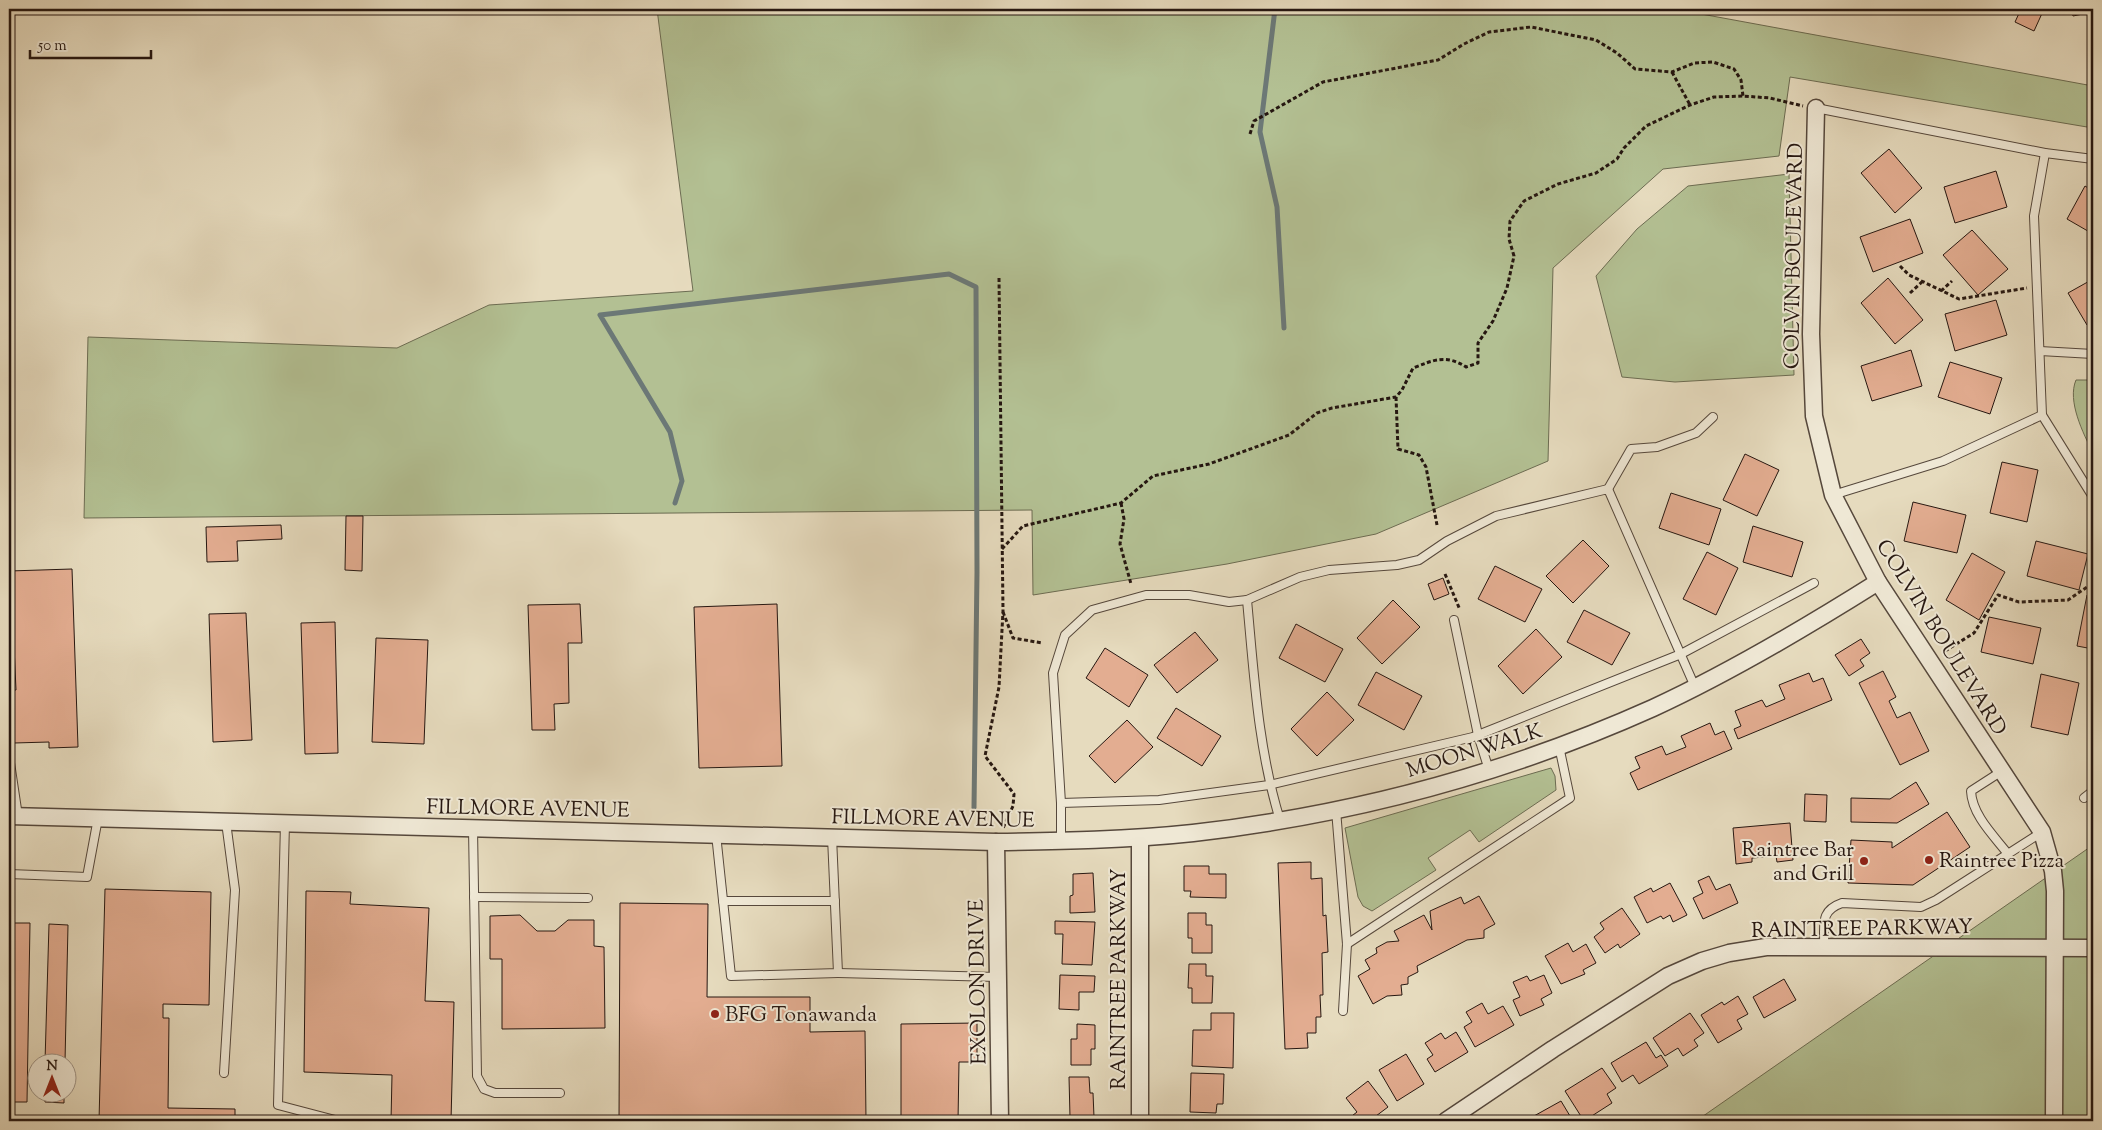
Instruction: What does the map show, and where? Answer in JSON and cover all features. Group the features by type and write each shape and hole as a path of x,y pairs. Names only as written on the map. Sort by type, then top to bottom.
{"street":[{"name":"COLVIN BOULEVARD","path":"1816,108 1811,334 1814,416 1833,495 1878,582 2042,832 2053,871 2056,948 2054,1121"},
{"name":"MOON WALK","path":"1053,841 1140,838 1280,820 1336,810 1405,794 1489,770 1610,726 1695,688 1779,643 1878,582"},
{"name":"FILLMORE AVENUE","path":"13,816 996,842 1053,841"},
{"name":"RAINTREE PARKWAY","path":"1140,838 1140,1121"},
{"name":"EXOLON DRIVE","path":"996,842 1000,1121"},
{"name":"RAINTREE PARKWAY","path":"1446,1121 1545,1054 1668,976 1702,961 1729,953 1766,947 2093,948"}],"lane":[{"path":"1816,108 2045,153 2093,159"},
{"path":"2045,153 2034,216 2042,415 2093,497"},
{"path":"2040,352 2093,354"},
{"path":"1833,495 1943,461 2042,415"},
{"path":"1053,841 1061,803 1053,673 1064,635 1092,610 1146,595 1189,595 1230,602 1246,600 1300,576 1328,570 1389,566 1419,560 1447,540 1496,516 1608,489 1631,449 1658,447 1696,433 1713,418"},
{"path":"1608,489 1695,688"},
{"path":"1061,803 1159,800 1269,785 1478,735 1681,654 1814,583"},
{"path":"1246,600 1257,709 1269,785 1280,820"},
{"path":"1454,620 1478,735 1489,770"},
{"path":"1347,944 1570,798 1559,746"},
{"path":"9,756 13,816"},
{"path":"2002,771 1971,791 1976,810 2008,854"},
{"path":"2084,798 2093,791"},
{"path":"1336,810 1347,944 1343,1011"},
{"path":"9,874 87,877 98,818"},
{"path":"224,1073 234,890 226,822"},
{"path":"285,823 278,1105 338,1121"},
{"path":"473,828 476,1076 484,1089 495,1093 560,1093"},
{"path":"1824,947 1825,916 1831,907 1842,903 1920,907 1936,900 2042,832"},
{"path":"716,834 731,976 838,973 998,977"},
{"path":"832,837 838,973"},
{"path":"474,897 588,898"},
{"path":"723,901 835,901"}],"path":[{"path":"1250,134 1254,121 1323,82 1438,60 1464,44 1489,32 1531,27 1596,40 1617,53 1635,69 1672,72 1694,63 1713,62 1734,69 1741,80 1743,96"},
{"path":"1672,72 1690,105"},
{"path":"1002,549 1023,526 1121,503 1154,476 1209,464 1289,435 1317,413 1332,408 1396,397 1402,390 1413,368 1433,360 1453,359 1466,367 1478,363 1478,343 1493,321 1507,288 1514,256 1509,240 1510,220 1524,201 1558,184 1596,173 1617,159 1624,148 1646,126 1690,105 1714,97 1743,96 1770,98 1796,106 1816,108"},
{"path":"1900,266 1909,275 1959,299 2011,290 2037,288"},
{"path":"996,842 1013,806 1014,794 985,756 999,687 1003,611 999,278"},
{"path":"1941,291 1952,281"},
{"path":"1910,293 1922,282"},
{"path":"1396,397 1398,449 1419,455 1426,467 1436,525"},
{"path":"1121,503 1124,519 1120,544 1131,584"},
{"path":"1445,574 1460,610 1454,620"},
{"path":"1945,651 1974,633 1998,595 2019,602 2068,600 2093,583"},
{"path":"1003,611 1013,638 1042,642"}],"green space":[{"path":"657,9 1674,9 2093,86 2093,128 1790,77 1779,156 1663,169 1553,268 1548,461 1376,534 1227,564 1033,595 1032,510 84,518 88,337 397,348 489,305 693,291"},
{"path":"1789,174 1794,375 1675,382 1622,377 1596,276 1637,229 1688,186"},
{"path":"2076,380 2093,380 2093,453 2077,417 2073,397"},
{"path":"1551,768 1555,776 1556,790 1479,842 1470,830 1428,858 1436,870 1372,911 1363,906 1358,897 1345,828"},
{"path":"2093,845 2093,1121 1696,1121"}],"building":[{"path":"2021,9 2044,9 2034,31 2015,22"},
{"path":"2071,9 2093,9 2093,12 2073,16"},
{"path":"1889,149 1922,188 1895,213 1861,173"},
{"path":"1996,171 2007,207 1955,223 1944,187"},
{"path":"2085,186 2093,191 2093,234 2067,219"},
{"path":"1910,219 1923,253 1873,272 1860,237"},
{"path":"1972,230 2008,269 1978,295 1943,255"},
{"path":"1888,278 1923,320 1895,344 1861,303"},
{"path":"2093,279 2093,321 2087,325 2068,293"},
{"path":"1996,300 2007,335 1955,351 1945,314"},
{"path":"1911,350 1922,386 1872,401 1861,366"},
{"path":"1950,362 2002,378 1990,414 1938,397"},
{"path":"1745,454 1779,470 1757,516 1723,500"},
{"path":"2002,462 2038,470 2027,522 1990,513"},
{"path":"1671,493 1721,509 1709,545 1659,528"},
{"path":"1913,502 1966,515 1957,553 1904,541"},
{"path":"346,516 363,516 362,571 345,570"},
{"path":"281,525 282,539 237,541 238,561 207,562 206,527"},
{"path":"1753,526 1803,542 1792,577 1743,562"},
{"path":"1583,540 1609,566 1573,603 1546,576"},
{"path":"2036,541 2088,554 2079,590 2027,576"},
{"path":"1707,552 1738,568 1716,615 1683,599"},
{"path":"1972,553 2005,572 1979,620 1946,600"},
{"path":"1495,566 1542,589 1525,622 1478,599"},
{"path":"72,569 78,747 49,748 49,742 14,743 12,690 16,690 14,646 9,645 9,571"},
{"path":"1443,578 1449,594 1434,600 1428,584"},
{"path":"2087,595 2093,596 2093,649 2077,646"},
{"path":"1393,600 1420,627 1382,664 1357,638"},
{"path":"580,604 582,643 568,643 569,703 554,704 555,730 532,730 528,605"},
{"path":"777,604 782,766 699,768 694,607"},
{"path":"1584,610 1630,633 1612,665 1567,642"},
{"path":"246,613 252,740 213,742 209,614"},
{"path":"1989,617 2041,628 2033,664 1981,652"},
{"path":"335,622 338,753 305,754 301,623"},
{"path":"1296,624 1343,649 1325,682 1279,658"},
{"path":"1536,629 1562,657 1523,694 1498,666"},
{"path":"1195,632 1218,660 1177,693 1154,665"},
{"path":"376,638 428,640 424,744 372,742"},
{"path":"1861,639 1870,653 1860,660 1864,666 1849,676 1835,655"},
{"path":"1105,648 1148,675 1129,707 1086,678"},
{"path":"1883,671 1896,697 1889,701 1897,718 1910,712 1929,751 1900,765 1859,683"},
{"path":"1376,672 1422,696 1404,730 1358,705"},
{"path":"1809,673 1813,682 1823,678 1832,700 1738,739 1734,729 1741,726 1735,711 1762,700 1766,707 1785,699 1779,685"},
{"path":"2041,674 2079,683 2068,735 2031,727"},
{"path":"1327,692 1354,720 1317,756 1291,729"},
{"path":"1176,708 1221,736 1202,766 1157,738"},
{"path":"1127,720 1153,747 1115,783 1089,756"},
{"path":"1710,723 1715,735 1724,731 1732,749 1638,790 1630,773 1640,768 1635,757 1662,746 1666,755 1686,747 1681,736"},
{"path":"1916,782 1929,804 1897,823 1851,822 1851,798 1890,799"},
{"path":"1805,794 1827,795 1826,822 1804,821"},
{"path":"1947,812 1970,847 1913,885 1848,883 1851,840 1892,842 1892,848"},
{"path":"1790,823 1793,860 1777,862 1776,856 1752,858 1752,862 1736,864 1733,828"},
{"path":"1311,862 1311,879 1322,878 1323,916 1326,915 1328,952 1322,953 1323,995 1320,995 1321,1017 1316,1017 1316,1033 1307,1033 1308,1048 1285,1049 1278,863"},
{"path":"1184,866 1209,866 1209,874 1226,874 1226,898 1190,897 1191,891 1184,891"},
{"path":"1093,873 1095,912 1070,913 1070,896 1073,895 1073,874"},
{"path":"1709,876 1716,890 1730,884 1738,903 1703,919 1693,898 1703,893 1698,881"},
{"path":"1670,883 1687,915 1673,922 1670,915 1663,919 1661,916 1647,923 1634,897 1651,888 1653,892"},
{"path":"105,889 211,892 209,1005 163,1004 163,1018 169,1018 168,1108 235,1109 235,1121 99,1121"},
{"path":"306,891 351,892 350,904 429,908 425,1001 454,1002 451,1121 391,1121 392,1075 304,1072"},
{"path":"1479,896 1495,924 1484,930 1484,938 1467,940 1417,966 1418,972 1408,977 1408,984 1401,985 1402,995 1387,996 1373,1004 1358,976 1370,969 1365,960 1377,953 1376,948 1387,942 1399,941 1394,931 1424,915 1432,930 1430,911 1461,897 1464,904"},
{"name":"BFG Tonawanda","path":"620,903 708,904 707,997 810,997 810,1032 865,1031 866,1121 619,1121"},
{"path":"1622,908 1640,934 1620,948 1618,944 1605,953 1594,937 1604,929 1600,923"},
{"path":"1188,913 1206,913 1206,925 1212,925 1212,953 1192,953 1192,938 1188,938"},
{"path":"520,915 537,931 555,931 568,920 594,920 594,946 604,947 605,1028 502,1029 502,959 490,959 490,916"},
{"path":"1055,921 1095,922 1092,965 1062,964 1063,934 1055,934"},
{"path":"9,923 30,923 27,1102 9,1102"},
{"path":"49,924 68,925 65,1052 45,1052"},
{"path":"1568,943 1573,952 1586,944 1596,963 1583,970 1585,974 1561,984 1545,956"},
{"path":"1189,964 1206,964 1206,976 1213,976 1212,1003 1192,1003 1192,988 1188,988"},
{"path":"1060,975 1095,976 1094,992 1079,992 1079,1010 1059,1009"},
{"path":"1544,975 1552,993 1541,999 1544,1005 1520,1016 1513,1000 1520,997 1513,982 1527,976 1530,981"},
{"path":"1784,979 1796,1000 1764,1018 1753,997"},
{"path":"1738,996 1748,1014 1737,1020 1742,1029 1718,1043 1701,1015 1722,1002 1724,1005"},
{"path":"1482,1003 1488,1014 1503,1006 1514,1025 1475,1047 1464,1027 1472,1022 1466,1012"},
{"path":"1211,1013 1234,1013 1233,1068 1192,1066 1193,1030 1211,1030"},
{"path":"1690,1013 1704,1033 1694,1040 1698,1046 1683,1056 1678,1048 1665,1056 1653,1038"},
{"name":"BFG Tonawanda","path":"977,1023 977,1062 959,1062 958,1121 901,1121 901,1024"},
{"path":"1077,1024 1095,1025 1095,1049 1091,1049 1091,1065 1071,1065 1071,1039 1077,1039"},
{"path":"1456,1032 1468,1052 1435,1072 1427,1059 1433,1055 1425,1043 1441,1033 1445,1039"},
{"path":"1646,1042 1656,1058 1661,1055 1668,1066 1639,1084 1633,1075 1622,1082 1611,1063"},
{"path":"1406,1054 1424,1084 1397,1101 1379,1070"},
{"path":"1602,1068 1616,1088 1607,1094 1612,1103 1584,1121 1565,1091"},
{"path":"1191,1073 1224,1074 1223,1104 1217,1104 1216,1113 1190,1112"},
{"path":"1069,1077 1089,1077 1090,1093 1093,1093 1094,1117 1070,1117"},
{"path":"1368,1081 1388,1107 1376,1116 1379,1119 1376,1121 1350,1121 1348,1119 1357,1112 1346,1098"},
{"path":"1561,1101 1573,1121 1525,1121"},
{"path":"1185,1117 1214,1118 1214,1121 1185,1121"}],"waterway":[{"path":"1275,9 1260,132 1277,207 1284,328"},
{"path":"675,503 682,481 670,432 600,315 949,274 976,287 977,572 974,808"}],"place":[{"name":"Raintree Pizza","path":"1929,860"},
{"name":"Raintree Bar and Grill","path":"1864,861"},
{"name":"BFG Tonawanda","path":"715,1014"}]}
